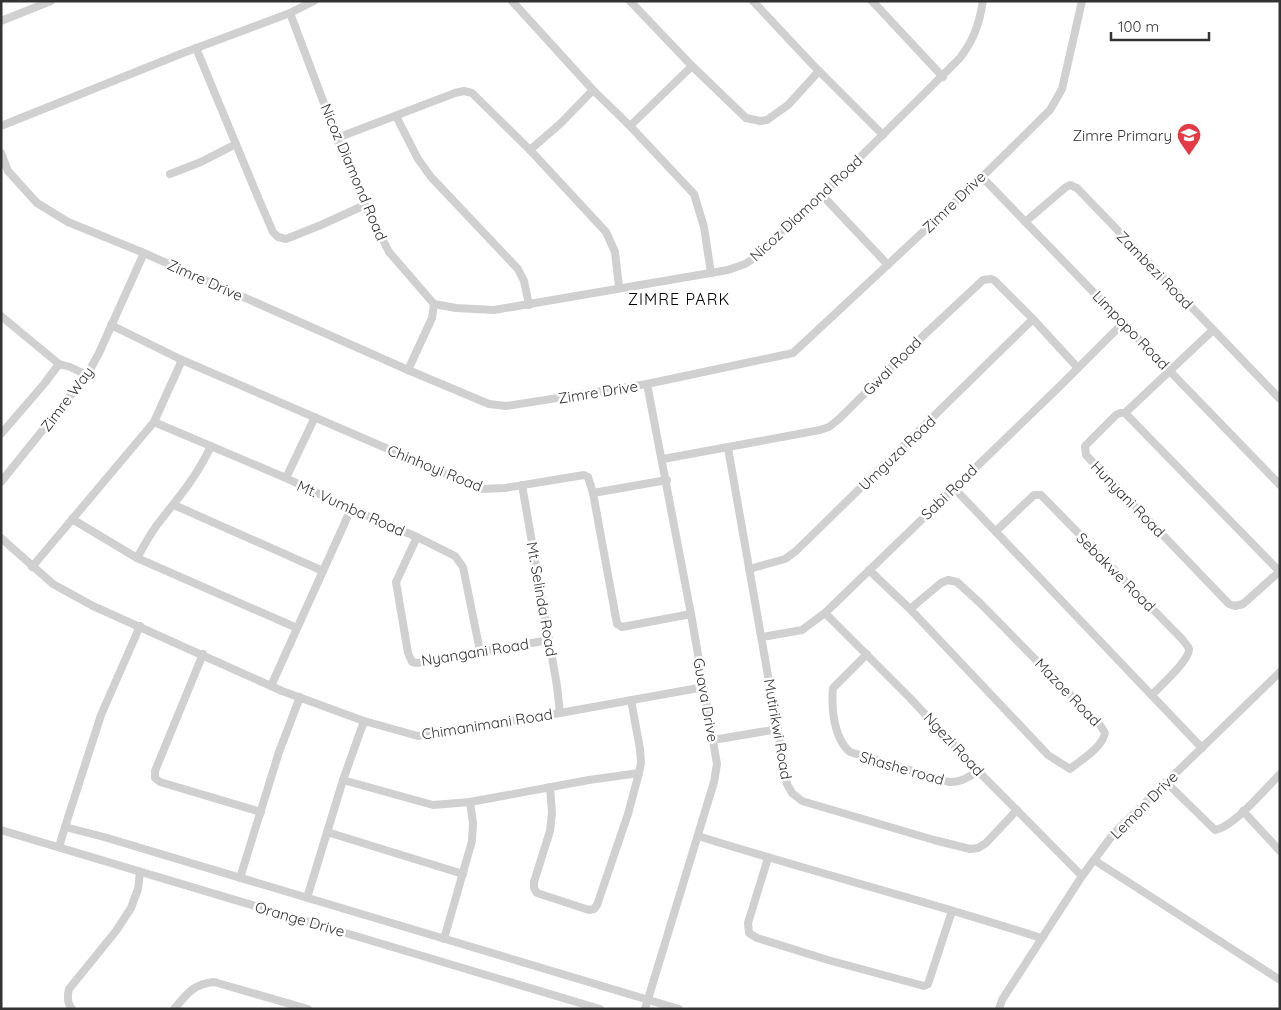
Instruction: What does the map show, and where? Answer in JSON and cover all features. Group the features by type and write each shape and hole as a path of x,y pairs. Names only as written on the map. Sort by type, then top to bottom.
{"street":[{"path":"1,126 196,48 290,13 314,1"},
{"path":"512,1 593,90 694,194 704,227 711,273"},
{"path":"630,1 692,66 746,118 760,121 767,120 788,105 819,71"},
{"path":"753,1 883,135"},
{"path":"872,1 942,77"},
{"name":"Nicoz Diamond Road","path":"290,13 337,138 365,205 389,252 434,304 456,308 494,310 619,287 728,270 745,264 822,195 942,77 971,43 976,31 983,1"},
{"name":"Zimre Drive","path":"1,153 8,171 37,202 68,222 144,253 408,370 489,404 506,406 647,384 793,353 982,177 1050,110 1062,89 1082,1"},
{"path":"1,21 48,2"},
{"path":"196,48 273,232 278,237 286,239 365,205"},
{"path":"630,126 692,66"},
{"path":"530,150 561,124 593,90"},
{"path":"337,138 454,93 464,91 472,93 530,150 606,232 615,252 619,287"},
{"path":"396,116 418,159 431,177 518,269 524,281 529,305"},
{"path":"170,174 201,162 236,144"},
{"name":"Limpopo Road","path":"982,177 1280,484"},
{"name":"Zambezi Road","path":"1025,222 1066,187 1074,186 1280,399"},
{"path":"822,195 888,265"},
{"name":"Zimre Way","path":"1,482 87,376 144,253"},
{"name":"Gwai Road","path":"663,459 728,448 829,427 922,336 983,280 991,278 1033,319 1077,368"},
{"path":"408,370 432,318 434,304"},
{"path":"1,316 59,364 70,367 87,376"},
{"name":"Umguza Road","path":"749,569 786,559 796,551 1033,319"},
{"name":"Sabi Road","path":"762,637 802,630 826,613 1124,322"},
{"name":"Chinhoyi Road","path":"111,325 182,360 481,490 522,486 584,476 590,481 593,493 617,624 622,627 691,614"},
{"path":"1213,330 1125,413 1280,572"},
{"path":"32,567 154,422 182,360"},
{"path":"1,434 59,364"},
{"name":"Guava Drive","path":"645,1009 717,772 704,687 667,480 647,384"},
{"name":"Hunyani Road","path":"1125,413 1116,415 1090,440 1086,446 1086,455 1229,604 1235,606 1243,604 1280,572"},
{"path":"286,478 315,417"},
{"name":"Mt. Vumba Road","path":"154,422 286,478 455,556 462,567 480,651"},
{"path":"137,558 159,522 174,505 201,467 211,446"},
{"name":"Mutirikwi Road","path":"728,448 788,788 802,801 970,849 986,844 1017,810"},
{"path":"593,493 667,480"},
{"name":"Mt. Selinda Road","path":"522,486 560,713"},
{"path":"953,487 1202,748"},
{"name":"Sebakwe Road","path":"996,531 1034,495 1041,495 1182,640 1188,647 1188,655 1183,663 1152,695"},
{"path":"174,505 323,571"},
{"path":"271,686 350,509"},
{"path":"72,519 137,558 297,628"},
{"name":"Nyangani Road","path":"417,537 396,582 411,660 418,663 549,640"},
{"name":"Chimanimani Road","path":"1,538 53,584 93,606 271,686 364,721 418,736 428,736 704,687"},
{"name":"Mazoe Road","path":"869,570 910,609 1048,756 1070,769 1103,740 1105,733 1100,725 957,582 948,580 941,584 910,609"},
{"name":"Ngezi Road","path":"826,613 1082,876"},
{"path":"59,847 101,715 140,626"},
{"path":"202,654 154,771 155,778 160,782 261,812"},
{"name":"Shashe road","path":"867,654 833,688 834,715 840,742 843,747 850,752 949,782 956,783 962,781 978,771"},
{"name":"Lemon Drive","path":"999,1009 1002,1000 1041,938 1082,876 1114,833 1280,672"},
{"path":"240,878 279,752 300,697"},
{"path":"550,787 552,813 550,831 534,882 534,888 537,893 589,910 594,909 597,906 628,814 641,763 631,700"},
{"path":"307,898 343,780 364,721"},
{"path":"713,740 778,729"},
{"path":"343,780 433,805 470,802 589,780 639,773"},
{"path":"1166,782 1215,830 1222,828 1244,811 1280,774"},
{"path":"444,939 472,841 473,823 470,802"},
{"path":"1244,811 1280,851"},
{"path":"65,827 104,836 679,1009"},
{"name":"Orange Drive","path":"1,830 600,1009"},
{"path":"327,832 463,874"},
{"path":"698,836 1041,938"},
{"path":"768,858 748,923 749,933 757,938 837,963 924,986 928,984 952,911"},
{"path":"1094,860 1280,980"},
{"path":"72,1009 69,1005 69,989 116,931 131,908 138,889 140,872"},
{"path":"174,1009 193,988 203,983 214,982 308,1009"}],"place":[{"name":"Zimre Primary","path":"1189,156"}],"district":[{"name":"ZIMRE PARK","path":"679,299"}]}
